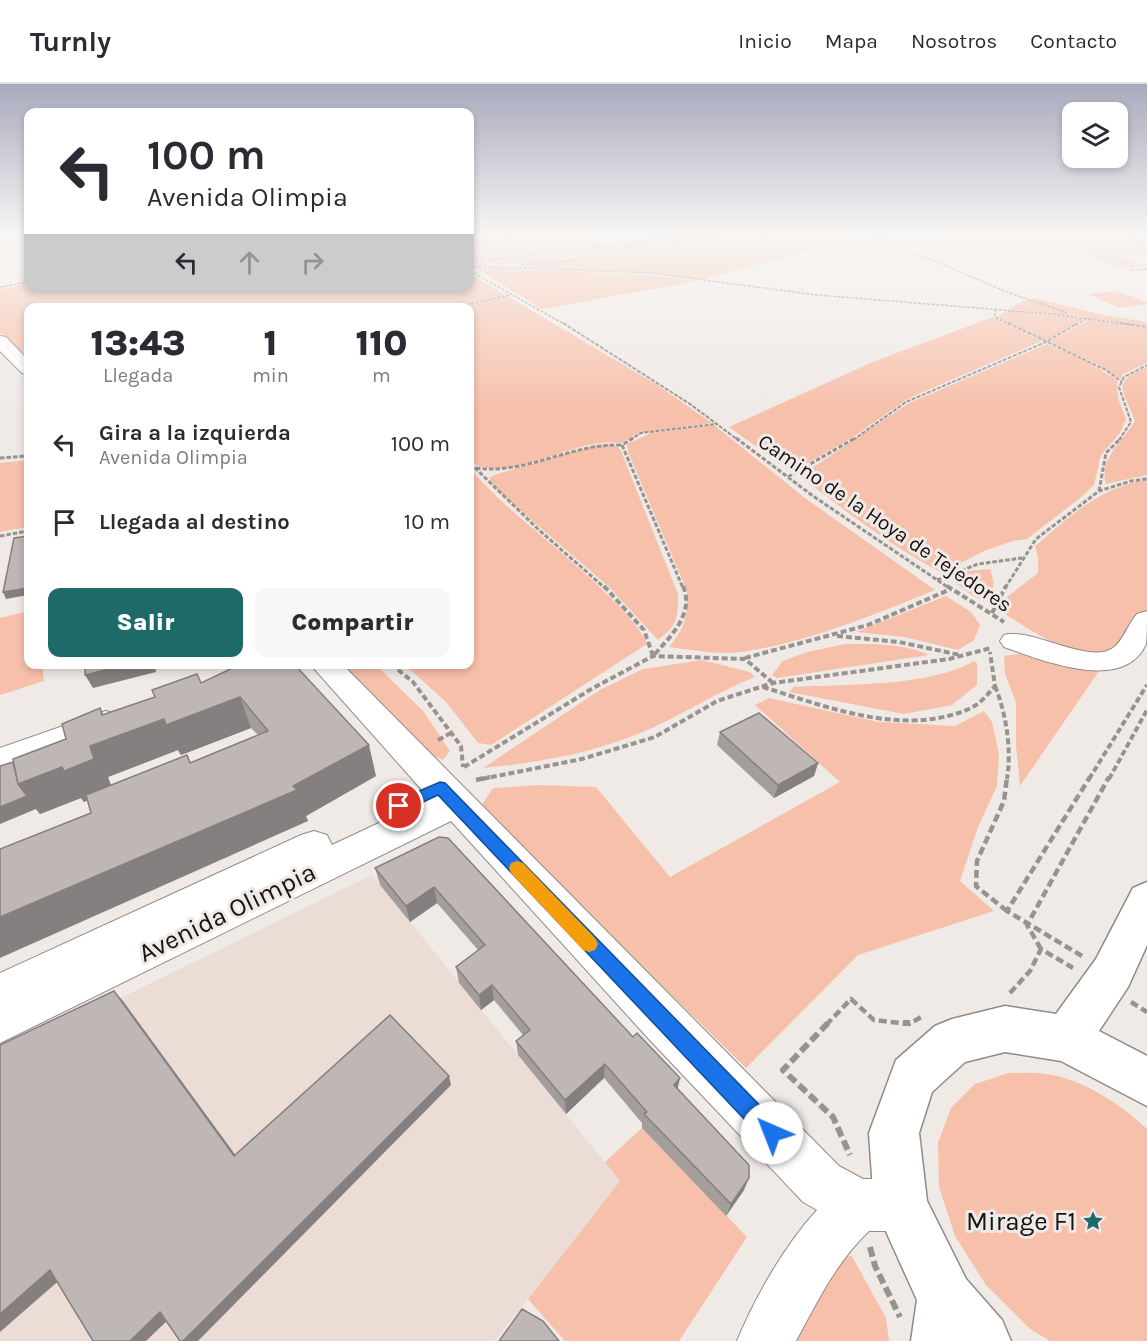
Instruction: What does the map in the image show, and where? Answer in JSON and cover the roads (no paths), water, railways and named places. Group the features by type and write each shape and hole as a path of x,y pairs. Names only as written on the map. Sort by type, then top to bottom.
{"main road":[{"path":"1067,1038 1112,973 1147,900"},
{"path":"956,1327 880,1205 894,1133 913,1077 952,1042 1005,1029 1067,1038 1147,1082"}],"street":[{"path":"0,341 24,365"},
{"path":"1002,645 1078,658 1115,660 1125,653 1147,620"},
{"path":"329,669 453,786 663,1022 821,1184 880,1205"},
{"path":"0,761 134,712"},
{"name":"Avenida Olimpia","path":"0,994 453,786"},
{"name":"Avenida Olimpia","path":"0,1022 453,786"},
{"path":"765,1341 812,1262 842,1219 880,1205"}],"place":[{"name":"Mirage F1","path":"1093,1221"}]}
